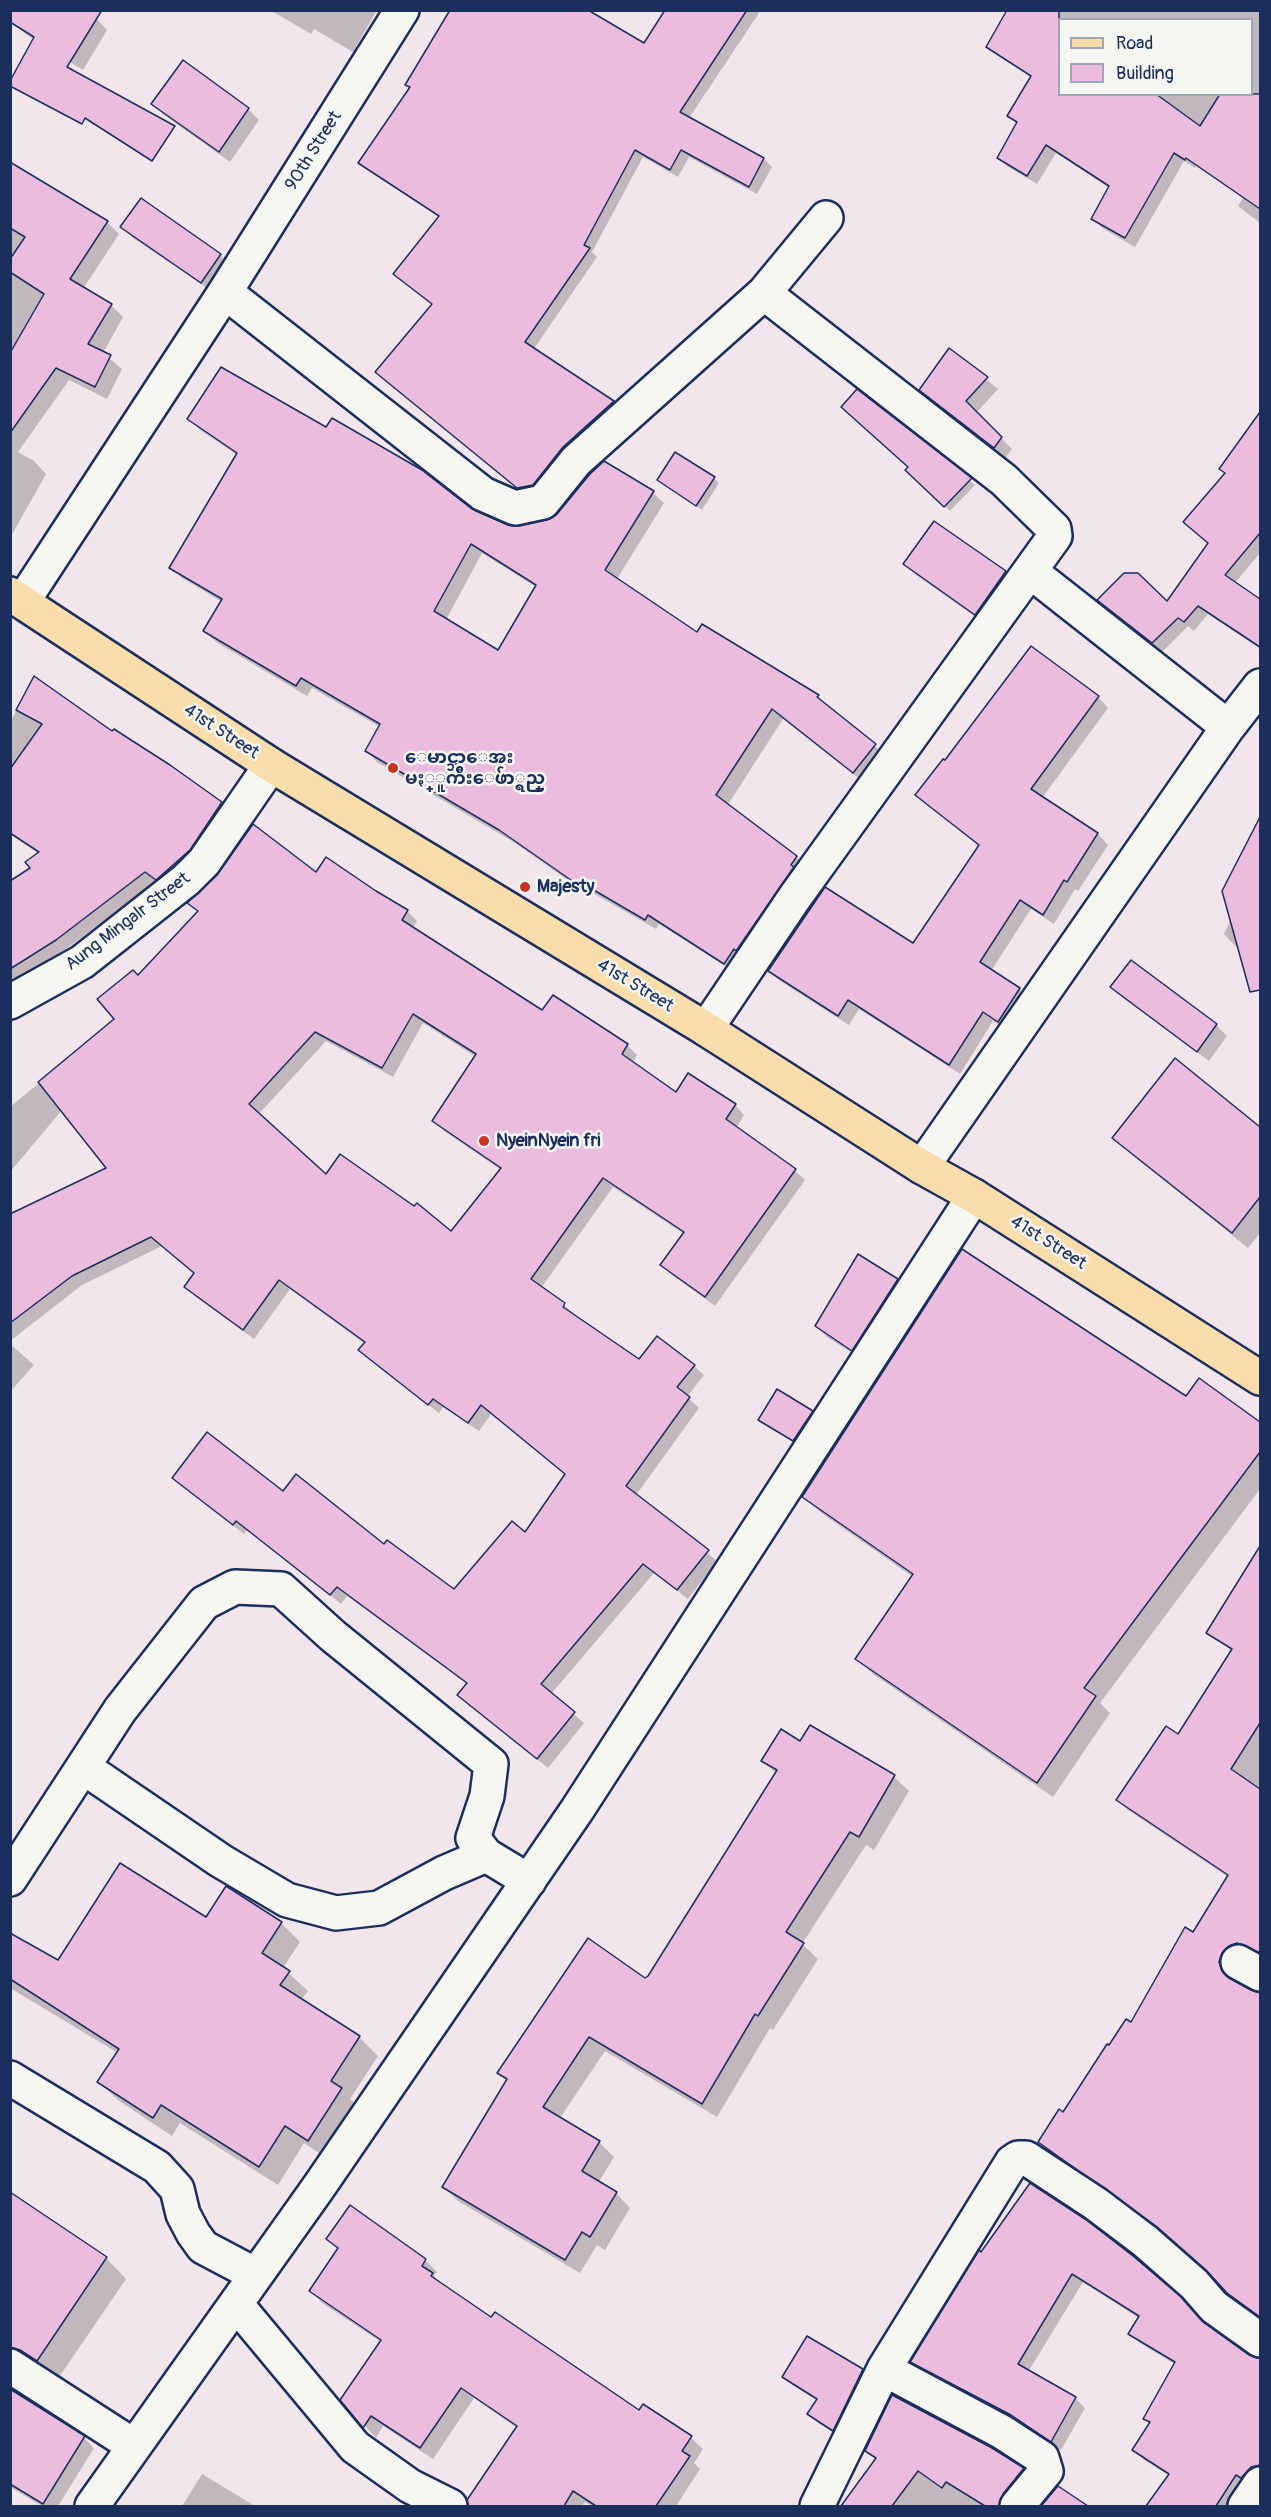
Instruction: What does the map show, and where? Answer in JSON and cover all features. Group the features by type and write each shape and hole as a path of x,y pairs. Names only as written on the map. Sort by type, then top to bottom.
{"main road":[{"name":"41st Street","path":"17,597 271,765 706,1029 1260,1378"}],"street":[{"name":"90th Street","path":"17,597 225,292 402,10"},
{"path":"225,292 483,494 515,508 543,502 576,461 764,292 826,218"},
{"path":"706,1029 795,897 1055,536 1054,529 1004,480 764,292"},
{"path":"1031,572 1228,727"},
{"path":"922,1167 1228,727 1260,686"},
{"name":"Aung Mingalr Street","path":"10,1002 81,962 186,880 204,862 271,765"},
{"path":"92,2506 236,2304 529,1881 974,1196"},
{"path":"10,1879 120,1710 204,1603 235,1587 280,1589 333,1636 491,1764 487,1796 473,1838 486,1855 529,1881"},
{"path":"83,1767 221,1861 287,1900 336,1913 379,1908 444,1873 486,1855"},
{"path":"10,2078 157,2167 177,2190 183,2214 203,2247 256,2275"},
{"path":"817,2506 884,2369 1012,2162 1018,2158 1026,2158 1096,2204 1145,2241 1194,2284 1214,2307 1260,2340"},
{"path":"236,2304 355,2447 410,2486 450,2506"},
{"path":"10,2366 134,2446"},
{"path":"884,2369 1002,2432 1042,2458 1046,2472 1017,2506"},
{"path":"1245,2506 1260,2484"}],"building":[{"path":"10,10 102,10 67,67 175,126 152,161 85,118 82,124 10,86 10,81 34,37 10,22"},
{"path":"450,10 588,10 644,43 665,10 747,10 680,112 764,158 749,187 681,150 670,170 635,150 584,245 590,248 525,342 614,401 563,447 533,485 517,488 375,372 432,304 393,274 439,216 358,163 410,87 405,85"},
{"path":"1007,10 1059,10 1058,96 1159,96 1200,126 1219,96 1260,94 1260,209 1186,158 1185,160 1174,153 1125,238 1091,219 1109,186 1046,145 1027,176 997,158 1017,122 1007,116 1031,76 986,47"},
{"path":"183,60 249,108 219,152 151,104"},
{"path":"10,162 108,221 70,279 112,304 88,344 111,355 95,387 56,368 10,433 10,353 44,294 10,272 10,259 25,237 10,228"},
{"path":"141,198 221,254 201,283 120,227"},
{"path":"949,348 988,377 966,401 1002,437 994,448 919,390"},
{"path":"221,367 326,427 332,418 422,470 472,509 508,525 519,526 547,520 557,514 590,474 604,461 654,491 605,570 697,632 702,624 819,695 817,697 876,744 853,773 772,709 716,795 797,856 791,865 794,867 736,951 734,949 724,964 648,915 645,920 580,882 578,885 499,830 365,751 380,724 301,678 296,686 203,631 222,599 169,568 237,453 187,419","holes":["471,544 536,585 498,650 434,611"]},
{"path":"857,389 972,478 944,507 905,470 908,467 841,407"},
{"path":"1260,412 1260,533 1225,575 1260,599 1260,647 1198,606 1184,622 1178,618 1152,643 1097,600 1124,573 1138,573 1167,601 1208,543 1183,522 1225,473 1219,469"},
{"path":"675,452 715,477 696,506 657,480"},
{"path":"934,521 1006,571 975,615 903,564"},
{"path":"1031,646 1099,696 1031,789 1098,833 1067,882 1064,880 1043,915 1020,900 980,962 1020,988 998,1022 983,1012 949,1065 848,1000 838,1016 768,971 825,887 913,943 979,845 915,795 943,759 945,760"},
{"path":"34,676 112,731 114,729 170,765 222,802 190,850 156,880 145,872 56,940 10,969 10,881 30,868 25,862 39,852 10,833 10,769 42,724 16,710"},
{"path":"1260,817 1260,990 1250,992 1222,891"},
{"path":"253,824 316,872 326,857 408,910 402,920 542,1010 553,995 628,1044 622,1054 676,1092 688,1073 736,1104 726,1119 796,1169 705,1297 660,1265 684,1232 603,1178 531,1279 565,1303 563,1307 639,1359 657,1336 695,1365 677,1387 690,1397 626,1486 709,1550 677,1590 643,1564 541,1684 575,1712 537,1759 457,1695 467,1683 337,1587 330,1595 236,1521 233,1525 172,1478 207,1432 283,1491 296,1474 384,1544 387,1540 454,1589 512,1521 525,1532 565,1474 481,1405 468,1423 433,1399 428,1405 358,1350 365,1342 279,1280 243,1330 184,1287 194,1273 151,1237 72,1276 10,1323 10,1214 106,1168 38,1082 114,1019 97,999 133,970 138,975 198,911 187,903 217,875","holes":["413,1014 476,1054 432,1121 501,1168 451,1231 417,1203 414,1206 340,1154 326,1174 249,1104 315,1032 382,1068"]},
{"path":"1131,960 1217,1024 1197,1052 1110,987"},
{"path":"1175,1058 1260,1127 1260,1197 1232,1233 1112,1138"},
{"path":"962,1249 1186,1396 1199,1378 1260,1422 1260,1452 1084,1688 1096,1696 1037,1783 855,1659 913,1574 802,1497"},
{"path":"858,1254 898,1279 852,1351 815,1326"},
{"path":"777,1389 813,1411 793,1441 758,1420"},
{"path":"1260,1546 1260,1723 1231,1769 1260,1789 1260,1953 1237,1943 1229,1946 1222,1953 1219,1962 1222,1971 1229,1978 1260,1993 1260,2317 1227,2293 1206,2270 1156,2226 1038,2142 1059,2109 1063,2112 1126,2019 1131,2022 1185,1927 1193,1932 1228,1875 1116,1800 1166,1726 1178,1734 1232,1649 1206,1633"},
{"path":"810,1725 895,1775 859,1837 850,1832 786,1932 804,1943 758,2016 755,2014 702,2104 589,2037 543,2107 600,2141 582,2171 617,2192 590,2237 582,2232 565,2260 442,2187 507,2079 497,2073 588,1938 645,1978 648,1976 777,1770 761,1761 781,1729 800,1741"},
{"path":"120,1863 206,1917 226,1886 282,1922 262,1953 290,1971 280,1985 360,2036 331,2081 342,2088 308,2141 285,2126 259,2167 161,2105 153,2118 97,2082 119,2049 10,1979 10,1933 58,1960"},
{"path":"1030,2183 1085,2219 1133,2256 1181,2297 1203,2322 1249,2355 1260,2358 1260,2465 1251,2467 1241,2478 1236,2475 1216,2506 1146,2506 1169,2474 1132,2450 1150,2422 1143,2419 1175,2362 1128,2334 1139,2316 1072,2274 1018,2364 1076,2397 1051,2442 1011,2415 910,2362 979,2250 981,2252"},
{"path":"10,2192 107,2257 37,2361 20,2350 10,2347"},
{"path":"350,2205 426,2259 422,2266 433,2273 431,2276 491,2317 495,2312 639,2410 643,2404 692,2436 682,2451 690,2456 656,2506 596,2506 573,2491 564,2506 468,2506 467,2500 517,2426 461,2388 420,2448 371,2416 363,2428 340,2400 381,2340 309,2291 338,2248 326,2239"},
{"path":"807,2336 863,2369 833,2431 807,2414 817,2399 782,2377"},
{"path":"10,2389 85,2436 43,2504 10,2484"},
{"path":"892,2395 992,2448 1024,2468 1003,2494 999,2506 985,2506 946,2482 942,2488 918,2471 892,2506 841,2506 876,2458 865,2451"},
{"path":"1058,2486 1088,2506 1041,2506"}],"place":[{"name":"ေမာင္သာေအး မႏ္ူက်ီးေဖ်ာ္ရည္","path":"393,768"},
{"name":"Majesty","path":"525,887"},
{"name":"NyeinNyein fri","path":"484,1141"}]}
